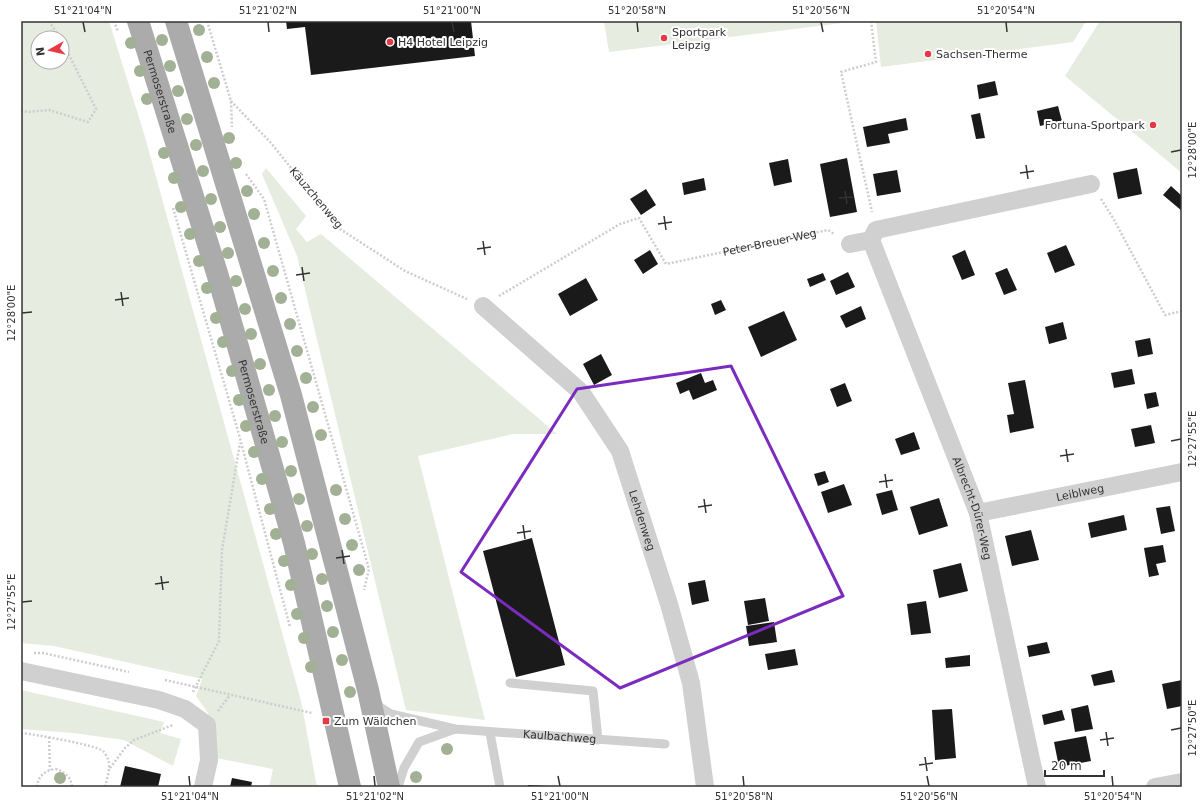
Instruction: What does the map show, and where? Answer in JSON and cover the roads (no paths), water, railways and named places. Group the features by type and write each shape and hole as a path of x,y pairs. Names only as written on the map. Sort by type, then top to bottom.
{"main road":[{"name":"Permoserstraße","path":"138,21 217,273 294,543 350,787"},
{"path":"176,21 291,395 368,690 389,787"}],"street":[{"path":"850,244 874,235 1091,184"},
{"name":"Albrecht-Dürer-Weg","path":"874,235 978,513 1037,787"},
{"name":"Lehdenweg","path":"483,306 581,392 620,452 669,604 691,683 705,787"},
{"name":"Leiblweg","path":"978,513 1182,472"},
{"path":"21,671 159,700 196,717 209,760 203,787"},
{"path":"1155,787 1182,782"}],"lane":[{"path":"510,683 593,691 598,740"},
{"name":"Kaulbachweg","path":"368,690 380,707 391,714 455,729 665,744"},
{"name":"Kaulbachweg","path":"398,787 404,768 419,742 455,729"},
{"path":"490,732 500,787"}],"place":[{"name":"Sportpark Leipzig","path":"664,38"},
{"name":"H4 Hotel Leipzig","path":"390,42"},
{"name":"Sachsen-Therme","path":"928,54"},
{"name":"Fortuna-Sportpark","path":"1153,125"},
{"name":"Zum Wäldchen","path":"326,721"}]}
